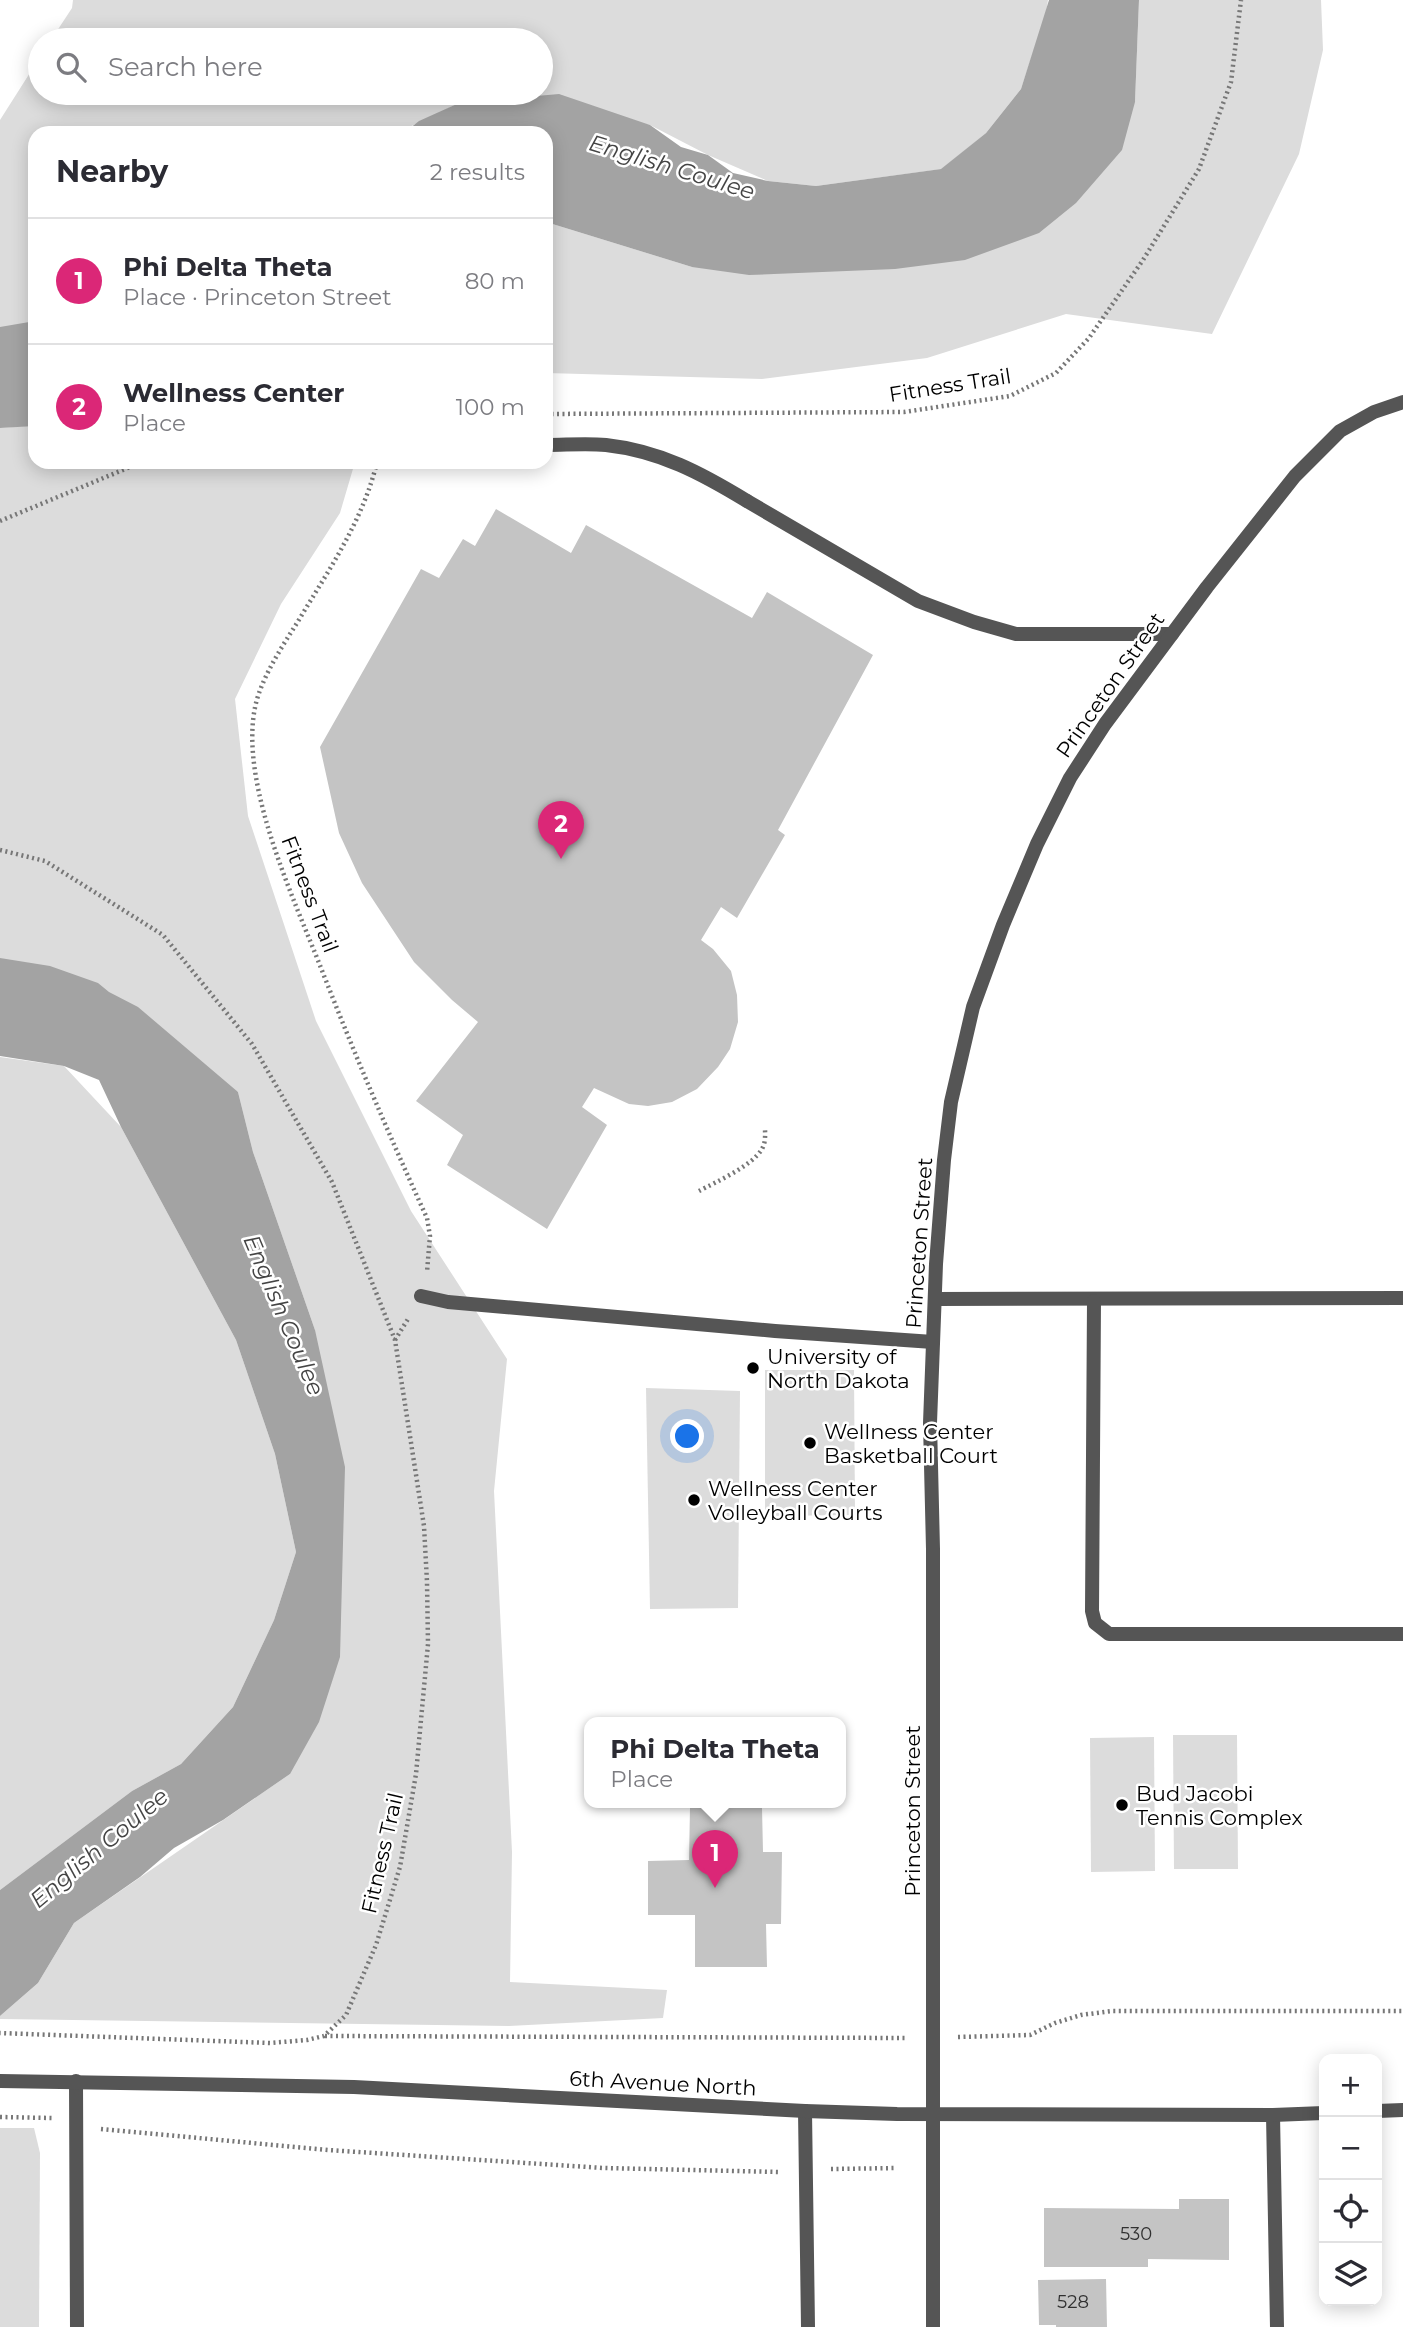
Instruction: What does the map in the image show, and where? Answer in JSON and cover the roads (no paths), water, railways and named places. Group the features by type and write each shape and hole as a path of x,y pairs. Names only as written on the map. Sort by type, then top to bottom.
{"street":[{"name":"Princeton Street","path":"933,2327 933,1549 930,1423 941,1189 951,1102 973,1007 1037,844 1070,778 1105,724 1295,476 1340,431 1374,412 1403,402"},
{"path":"553,445 606,445 651,454 694,469 918,601 974,622 1016,634 1172,634"},
{"path":"421,1296 469,1304 933,1342"},
{"path":"935,1299 1094,1301 1403,1298"},
{"path":"1094,1301 1092,1611 1095,1623 1109,1634 1403,1634"},
{"name":"6th Avenue North","path":"0,2081 354,2087 805,2111 933,2114 1319,2113"},
{"path":"76,2081 77,2327"},
{"path":"1382,2111 1403,2110"},
{"path":"805,2111 808,2327"},
{"path":"1273,2115 1277,2327"}],"water":[{"name":"English Coulee","path":"1049,0 1139,0 1135,102 1122,150 1076,203 1039,233 965,260 895,269 749,275 692,267 553,224 553,126 413,126 455,105 553,105 553,95 559,94 650,125 681,147 708,155 733,173 768,181 816,186 941,169 986,133 1021,89"},
{"path":"28,322 28,426 0,428 0,327"},
{"name":"English Coulee","path":"0,958 50,966 98,983 138,1007 238,1092 253,1152 315,1330 345,1467 340,1657 319,1722 290,1774 223,1820 174,1848 140,1877 74,1923 38,1983 0,2016 0,1890 132,1791 181,1764 233,1707 274,1620 296,1552 275,1454 236,1340 121,1127 99,1080 64,1066 0,1056"}],"place":[{"name":"Wellness Center","path":"561,859"},
{"name":"University of North Dakota","path":"753,1368"},
{"name":"Wellness Center Basketball Court","path":"810,1443"},
{"name":"Wellness Center Volleyball Courts","path":"694,1500"},
{"name":"Bud Jacobi Tennis Complex","path":"1122,1805"},
{"name":"Phi Delta Theta","path":"715,1888"}]}
